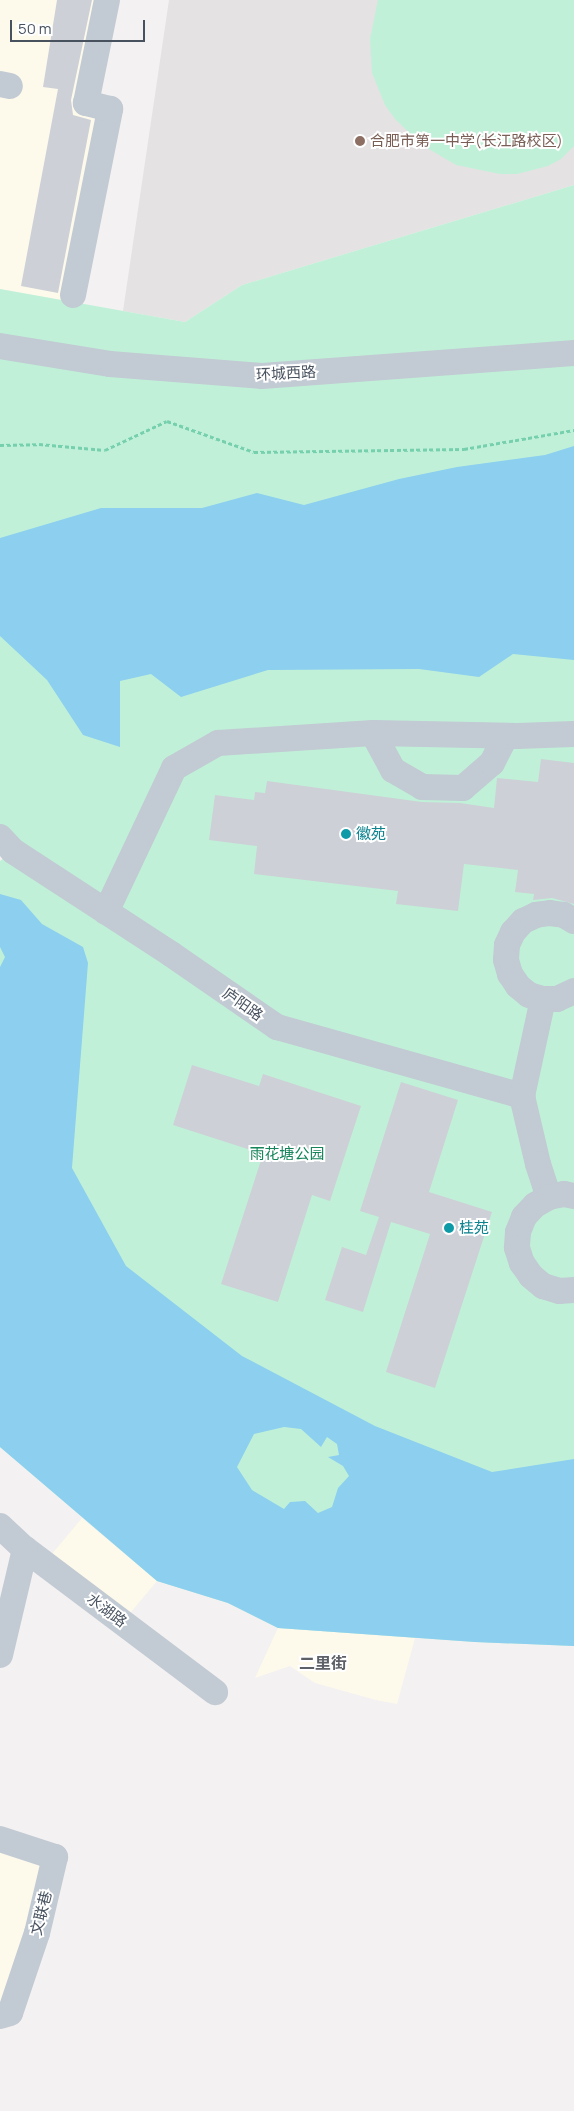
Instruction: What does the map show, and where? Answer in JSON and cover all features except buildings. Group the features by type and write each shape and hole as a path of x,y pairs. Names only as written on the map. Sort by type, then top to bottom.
{"street":[{"path":"73,295 110,109 86,103 107,0"},
{"name":"环城西路","path":"0,346 110,364 262,376 574,353"},
{"path":"373,733 393,770 422,787 464,788 492,763 506,736"},
{"path":"106,912 174,768 218,743 373,733 506,736 574,734"},
{"name":"庐阳路","path":"0,836 14,851 277,1027 522,1096"},
{"path":"574,921 564,915 550,913 536,915 523,922 513,932 508,945 506,960 510,974 518,986 529,995 543,999 557,999 574,991"},
{"path":"543,999 522,1096 538,1164 561,1196 535,1205 524,1217 518,1232 517,1248 522,1263 531,1276 543,1286 559,1290 574,1290"},
{"name":"水湖路","path":"0,1526 25,1549 215,1692"},
{"path":"0,1655 25,1549"},
{"name":"文联巷","path":"0,1839 54,1857 37,1933 10,2013 0,2016"}],"path":[{"path":"0,445 39,444 105,450 167,421 254,452 464,449 574,430"}],"shaded area":[{"path":"0,0 107,0 86,103 110,109 71,302 0,289"},
{"name":"合肥市第一中学(长江路校区)","path":"169,0 574,0 574,185 242,285 185,322 123,311"},
{"path":"82,1518 157,1581 120,1625 45,1562"},
{"path":"278,1628 415,1638 397,1704 315,1683 290,1666 255,1678"},
{"path":"0,1839 55,1857 0,2016"}],"green space":[{"path":"378,0 574,0 574,146 561,159 548,166 517,174 500,174 456,165 422,145 395,119 385,105 372,73 370,39"},
{"name":"雨花塘公园","path":"574,185 574,1646 475,1642 278,1628 228,1603 157,1581 0,1447 0,861 13,851 0,837 0,289 185,322 242,285"}],"water":[{"path":"574,446 574,660 513,654 479,677 419,669 268,670 181,697 151,674 120,681 120,747 83,735 47,680 0,636 0,538 101,508 202,508 257,493 304,505 399,479 457,467 545,455"},
{"path":"0,894 21,900 42,924 83,947 88,963 72,1168 126,1266 242,1356 375,1426 492,1472 574,1459 574,1646 475,1642 278,1628 228,1603 157,1581 0,1447 0,967 5,957 0,947","holes":["284,1427 301,1429 321,1447 327,1437 337,1444 339,1455 328,1457 343,1466 349,1476 338,1488 332,1507 318,1513 305,1501 290,1502 284,1509 252,1490 237,1467 254,1434"]}],"place":[{"name":"合肥市第一中学(长江路校区)","path":"360,141"},
{"name":"徽苑","path":"346,834"},
{"name":"桂苑","path":"449,1228"}],"district":[{"name":"二里街","path":"323,1663"}]}
